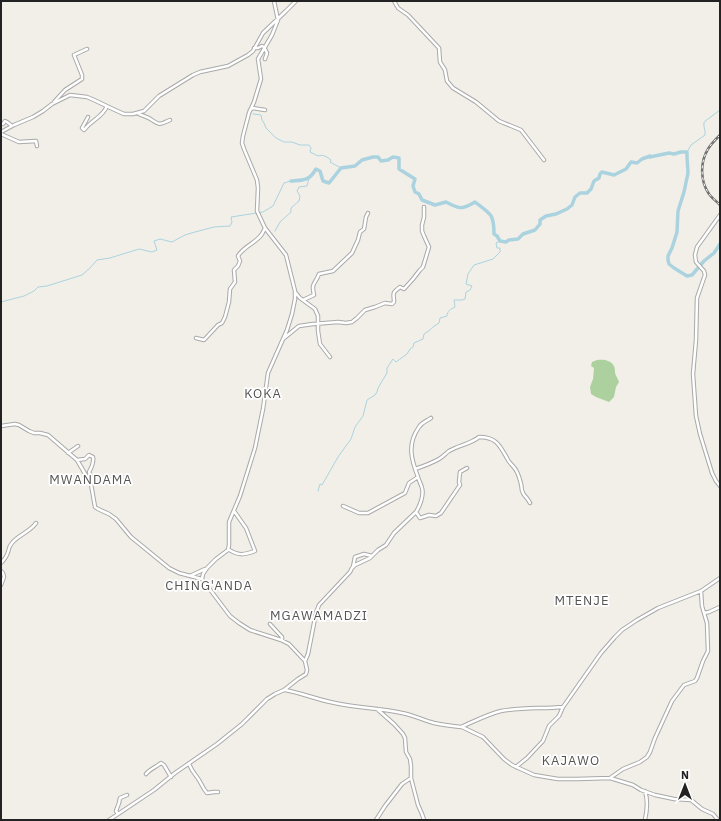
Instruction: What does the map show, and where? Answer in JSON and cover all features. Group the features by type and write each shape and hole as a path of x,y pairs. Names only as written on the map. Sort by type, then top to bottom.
{"street":[{"path":"202,579 207,568 228,549 230,541 229,522 240,496 255,448 268,373 293,312 295,299 295,291 286,255 265,228 258,213 257,180 242,143 249,113 261,79 258,59 272,35 278,20 274,1"},
{"path":"1,133 12,126 33,118 52,104 72,95 87,97 124,114 133,114 144,111 159,96 193,75 228,66 248,55 253,51 263,33 296,1"},
{"path":"394,1 398,8 408,15 439,48 440,62 445,70 447,81 453,88 476,102 499,121 521,130 544,160"},
{"path":"254,48 264,47"},
{"path":"264,47 267,54 265,59"},
{"path":"52,104 62,93 82,79 74,55 87,49"},
{"path":"88,116 82,128 84,130 105,111 107,106"},
{"path":"249,113 253,108 265,110"},
{"path":"139,113 159,124 170,120"},
{"path":"1,124 5,121 12,126"},
{"path":"1,133 19,142 36,141 37,146"},
{"path":"283,339 299,326 334,322 352,322 365,310 385,303 392,304 394,302 394,292 400,287 404,289 423,267 429,247 422,231 424,207"},
{"path":"303,300 314,295 314,282 318,278 319,274 333,271 352,253 360,232 364,228 368,213"},
{"path":"720,215 696,250 696,262 704,271 705,276 698,298 693,368 696,416 712,473 720,486"},
{"path":"196,338 204,340 222,322 230,301 230,289 235,282 234,270 240,261 238,255 242,250 262,235 265,228"},
{"path":"295,291 300,298 315,309 318,316 320,344 330,357"},
{"path":"353,567 370,558 386,545 394,533 416,512 421,500 422,490 412,460 412,441 420,425 431,418"},
{"path":"1,426 15,424 34,433 48,435 76,460 91,483"},
{"path":"416,469 438,460 450,450 476,440 478,437 490,439 500,446 509,462 516,469 522,492 530,503"},
{"path":"68,453 78,446"},
{"path":"76,460 85,459 89,455 93,457 93,466 89,472 93,481 91,483 95,507 116,519 131,536 169,568 179,573 202,579 217,601 230,616 244,627 289,644 305,661 307,670 306,674 284,690 267,699 227,737 113,819 109,820"},
{"path":"416,512 420,518 429,514 436,516 441,513 460,485 460,472 468,468"},
{"path":"343,506 359,513 368,513 405,493 409,483 418,477"},
{"path":"228,549 238,555 255,551 246,528 234,511"},
{"path":"1,564 12,543 32,529 36,523"},
{"path":"305,661 308,654 312,629 321,603 350,572 356,557 364,554 372,556"},
{"path":"190,576 207,568"},
{"path":"1,571 4,577 1,585"},
{"path":"516,767 543,742 549,726 560,714 563,707 601,653 620,633 637,620 658,608 701,591 720,578"},
{"path":"610,778 647,757 672,701 683,686 695,681 697,678 702,661 708,650 707,623 702,606 701,591"},
{"path":"704,613 720,607"},
{"path":"270,624 282,637 282,641"},
{"path":"284,690 298,692 315,699 336,704 407,714 443,725 462,727 483,737 504,760 534,775 558,779 610,778 655,795 674,799 691,800 702,809 713,814 718,820"},
{"path":"462,727 468,723 499,711 563,707"},
{"path":"377,709 394,724 405,738 406,752 410,759 411,778 418,805 424,820"},
{"path":"146,774 149,770 161,763 164,765 171,777"},
{"path":"189,764 207,794 218,792"},
{"path":"376,820 402,784 411,778"},
{"path":"645,791 647,796 645,820"},
{"path":"118,814 116,811 120,798 127,795"}],"green space":[{"path":"597,360 607,360 613,364 619,382 616,387 614,397 609,402 591,394 590,387 593,379 594,368 591,366 592,362"}],"waterway":[{"path":"687,152 691,145 705,135 704,122 720,110"},
{"path":"253,114 261,115 266,128 276,138 284,142 309,145 311,148 310,152 318,156 322,155 326,157 331,160 330,162 341,168"},
{"path":"291,181 306,179 311,176 316,169 320,171 323,181 329,183 341,168 355,166 362,160 373,157 378,157 381,161 388,160 393,157 399,158 399,169 415,179 413,186 415,192 419,194 422,200 435,205 446,202 460,208 475,202 488,212 492,218 494,234 500,241 506,242 509,240 518,239 523,234 535,230 540,224 540,220 546,216 556,214 567,209 572,205 575,197 580,193 587,193 591,189 594,181 599,178 602,172 614,175 626,169 631,162 637,163 650,156 687,152 688,173 678,211 677,232 668,256 669,264 687,276 692,275 704,261 714,253 720,244"},
{"path":"275,231 280,222 291,212 291,208 299,201 300,196 297,191 299,187 307,186 309,178"},
{"path":"1,302 24,296 34,291 38,287 47,286 82,275 97,260 110,258 139,249 152,252 157,250 154,241 160,239 172,242 185,235 195,232 214,227 230,226 232,222 231,217 263,212 273,206 284,183 291,181"},
{"path":"318,491 320,484 322,485 338,457 351,439 355,427 363,416 367,400 377,392 387,373 387,368 393,359 396,362 407,354 413,347 414,343 423,339 424,334 439,323 440,318 447,316 448,311 455,307 454,300 465,299 466,292 470,290 472,286 466,284 468,274 474,265 493,259 500,252 500,248 497,248 496,243 500,241"}],"railway":[{"path":"720,135 705,154 702,166 706,189 720,205"}],"district":[{"name":"KOKA","path":"263,393"},
{"name":"MWANDAMA","path":"91,479"},
{"name":"CHING'ANDA","path":"209,585"},
{"name":"MTENJE","path":"582,600"},
{"name":"MGAWAMADZI","path":"319,615"},
{"name":"KAJAWO","path":"571,760"}]}
